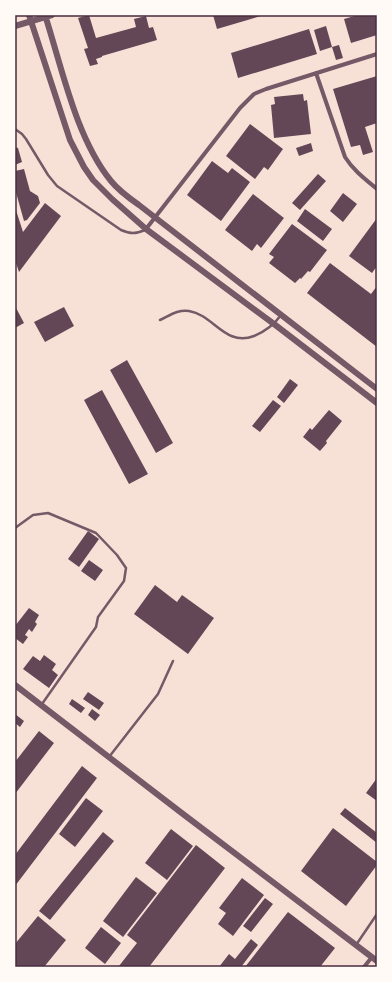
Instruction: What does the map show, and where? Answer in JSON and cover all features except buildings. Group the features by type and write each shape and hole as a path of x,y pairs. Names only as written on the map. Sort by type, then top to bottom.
{"street":[{"path":"15,26 30,18 48,16 77,118 94,157 111,181 155,218 377,389"},
{"path":"30,18 63,120 76,154 93,180 146,229 377,403"},
{"path":"146,229 247,100 254,94 377,54"},
{"path":"316,74 345,157 351,166 377,189"},
{"path":"238,297 245,287"},
{"path":"15,685 374,959 364,967"}],"lane":[{"path":"15,129 26,139 48,175 57,186 129,234 146,229"},
{"path":"160,320 178,312 188,311 197,313 232,337 243,339 264,331 274,324 281,315"},
{"path":"15,528 33,515 48,513 96,533 117,555 126,568 124,581 98,617 96,627 42,706"},
{"path":"108,757 158,694 173,661"},
{"path":"356,945 377,914"}]}
